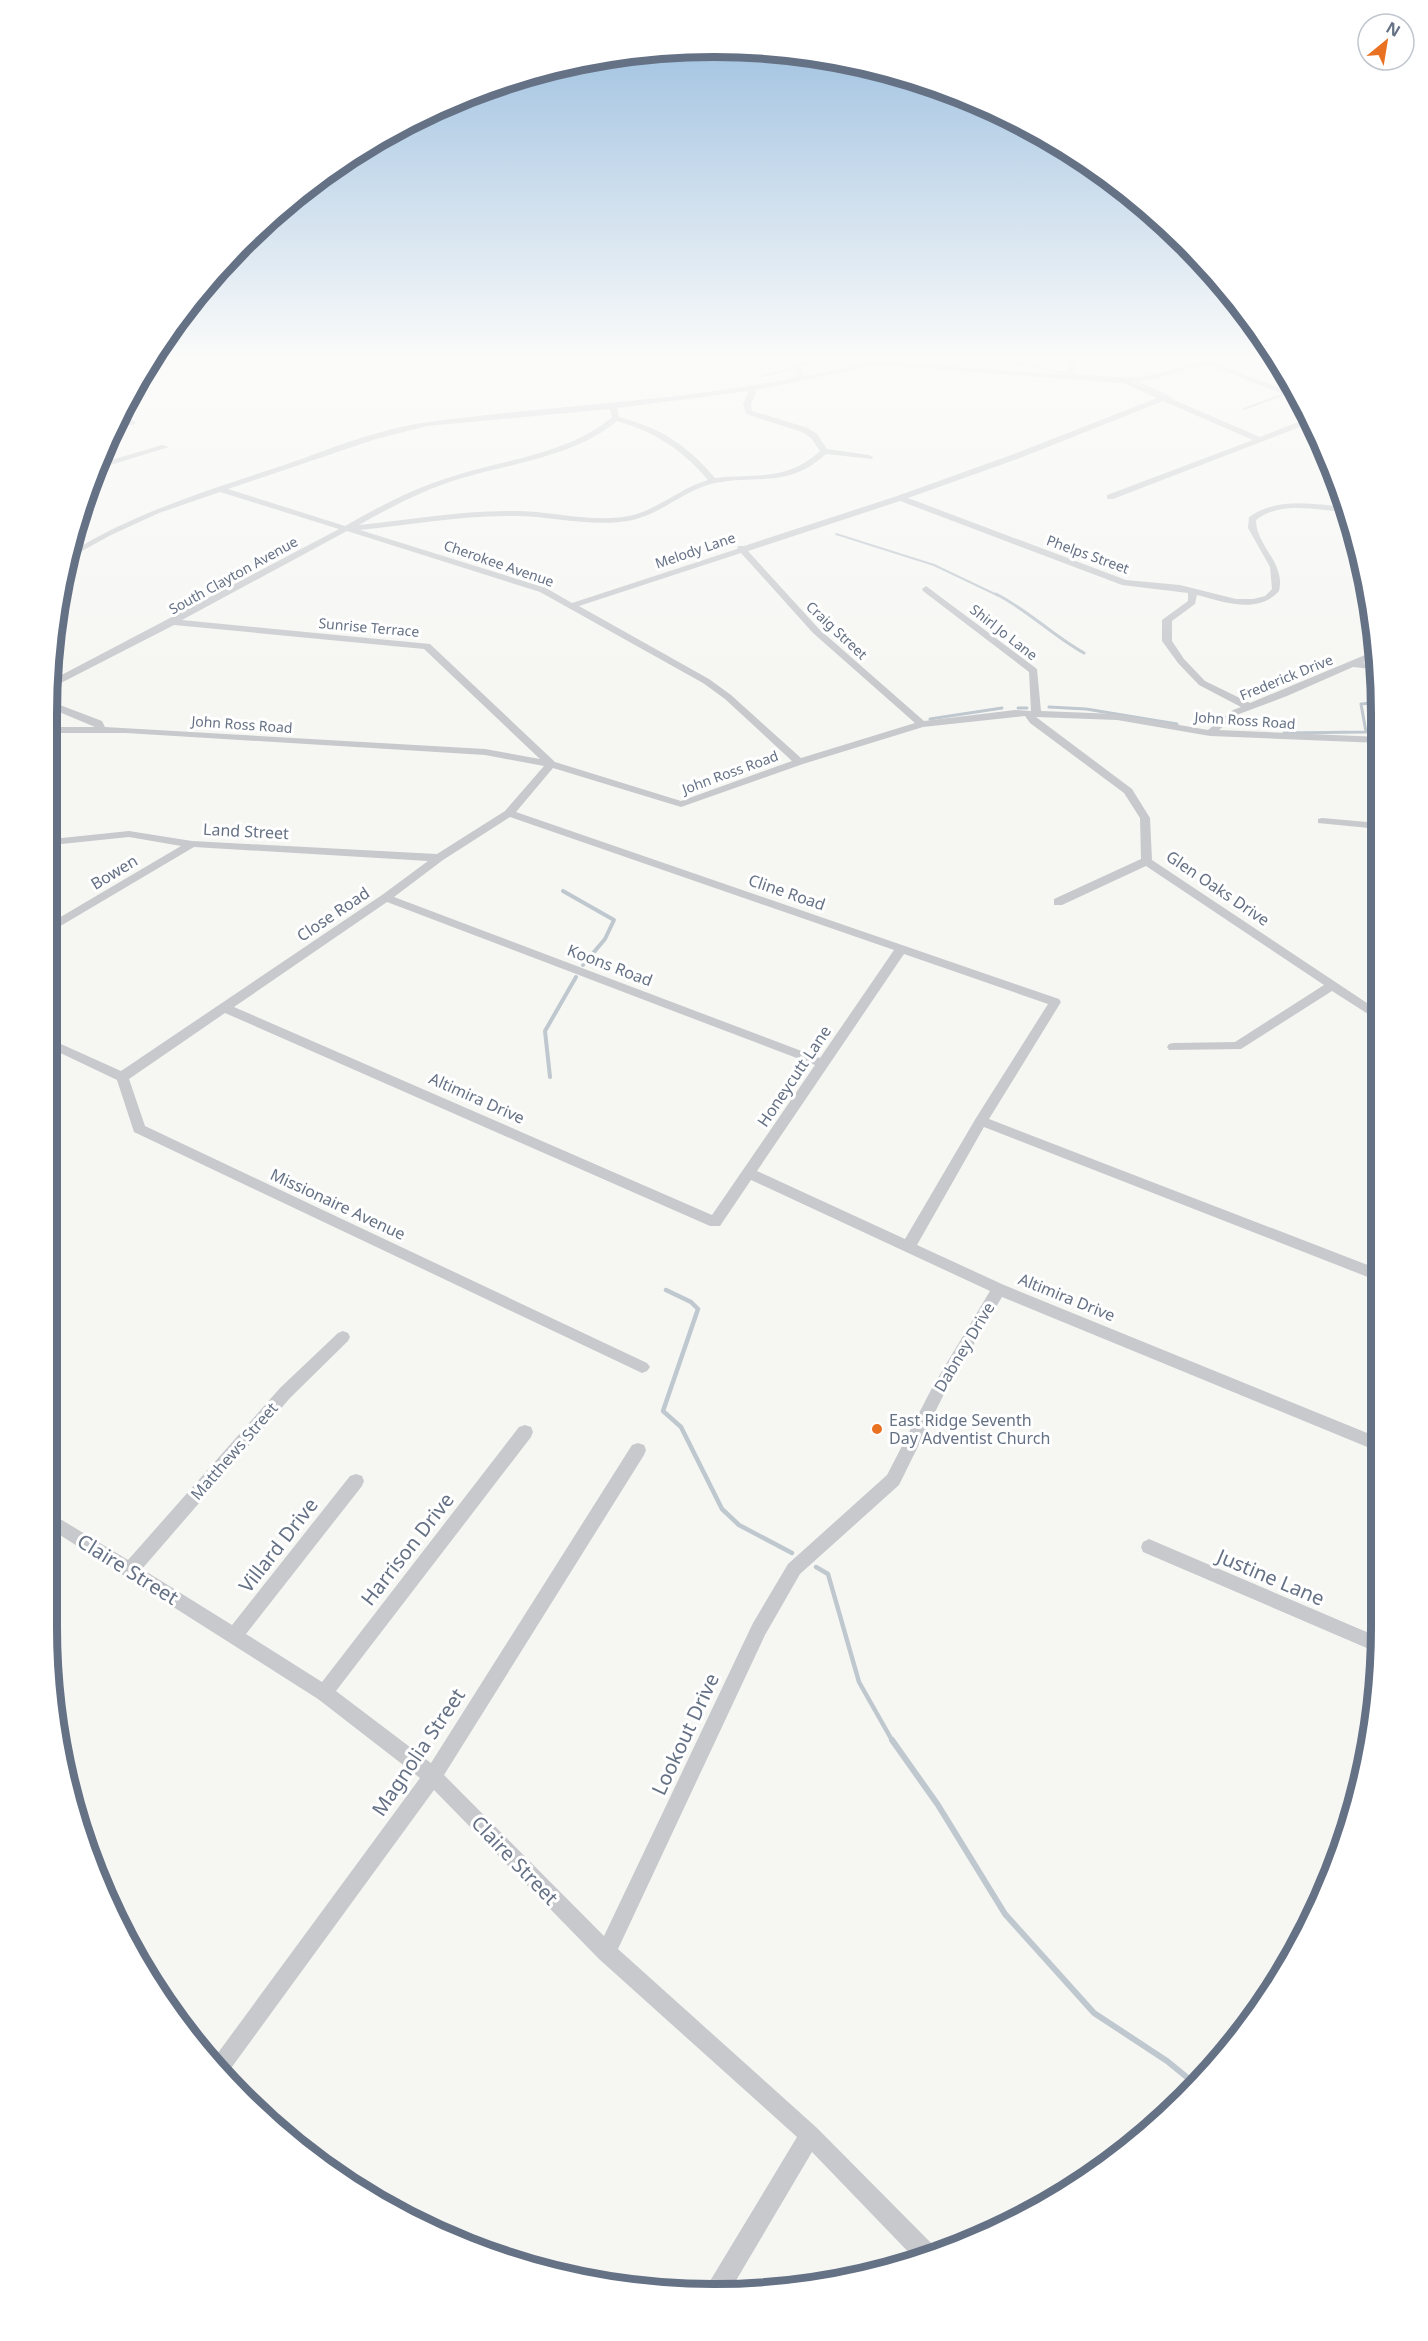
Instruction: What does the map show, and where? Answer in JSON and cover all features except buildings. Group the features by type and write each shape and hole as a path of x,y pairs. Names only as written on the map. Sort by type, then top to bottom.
{"street":[{"path":"77,552 132,521 274,470"},
{"name":"South Clayton Avenue","path":"58,681 437,483 481,470"},
{"path":"704,470 713,482"},
{"path":"347,528 503,513 533,513 607,521 632,518 662,506 685,492 713,482 783,474 794,470"},
{"name":"Melody Lane","path":"574,605 741,548 900,498 977,470"},
{"path":"1110,496 1177,470"},
{"name":"Cherokee Avenue","path":"220,489 523,582 574,605 706,681 728,697 799,762"},
{"name":"Phelps Street","path":"900,498 1125,583 1192,592 1236,602 1253,602 1268,598 1276,589 1274,567 1252,528 1252,519 1258,512 1291,507 1338,510"},
{"name":"Craig Street","path":"741,548 816,631 922,724"},
{"name":"Shirl Jo Lane","path":"926,589 1034,671 1031,713"},
{"path":"1192,592 1192,602 1167,620 1167,641 1181,661 1202,683 1250,706"},
{"name":"Sunrise Terrace","path":"174,622 427,646 551,764"},
{"name":"Frederick Drive","path":"1210,733 1236,712 1368,657"},
{"path":"1353,665 1369,666"},
{"path":"57,707 98,723 101,730"},
{"name":"John Ross Road","path":"57,730 101,730 485,752 551,764 681,804 799,762 922,724 1031,713 1117,717 1210,733 1371,740"},
{"name":"Glen Oaks Drive","path":"1031,713 1128,791 1145,818 1147,861 1371,1011"},
{"name":"Close Road","path":"122,1077 386,898 439,858 509,813 551,764"},
{"name":"Cline Road","path":"509,813 1055,1002 981,1121"},
{"path":"1322,821 1371,825"},
{"name":"Land Street","path":"57,841 129,834 192,844 439,858"},
{"name":"Bowen","path":"57,924 192,844"},
{"path":"1058,902 1147,861"},
{"name":"Koons Road","path":"386,898 822,1063"},
{"name":"Honeycutt Lane","path":"715,1222 901,949"},
{"path":"1173,1047 1237,1046 1333,985"},
{"name":"Altimira Drive","path":"225,1008 715,1222"},
{"path":"57,1046 122,1077"},
{"name":"Missionaire Avenue","path":"122,1077 139,1129 642,1367"},
{"path":"908,1247 981,1121 1371,1272"},
{"name":"Altimira Drive","path":"749,1173 999,1289 1371,1442"},
{"name":"Dabney Drive","path":"820,1545 893,1480 938,1391 999,1289"},
{"name":"Matthews Street","path":"130,1570 285,1393 343,1337"},
{"name":"Harrison Drive","path":"324,1693 525,1432"},
{"name":"Magnolia Street","path":"223,2063 433,1776 638,1450"},
{"name":"Villard Drive","path":"234,1636 356,1481"},
{"name":"Claire Street","path":"57,1524 324,1693 433,1776 606,1952 810,2135 922,2250"},
{"name":"Lookout Drive","path":"606,1952 759,1629 795,1569 820,1545"},
{"name":"Justine Lane","path":"1149,1547 1371,1642"},
{"path":"721,2284 810,2135"}],"waterway":[{"path":"836,534 934,565 999,596"},
{"path":"996,594 1084,653"},
{"path":"1284,733 1366,732 1361,704 1371,703"},
{"path":"1049,707 1086,709 1177,724"},
{"path":"930,719 1002,708"},
{"path":"1018,708 1027,708"},
{"path":"566,893 563,891 614,920 605,939 583,965"},
{"path":"550,1077 545,1031 576,977"},
{"path":"666,1290 691,1302 698,1309 663,1411 681,1427 722,1509 739,1525 792,1553"},
{"path":"816,1567 828,1574 859,1682 893,1742"},
{"path":"892,1740 938,1805 1005,1914 1094,2013 1167,2061 1190,2080"}],"place":[{"name":"East Ridge Seventh Day Adventist Church","path":"877,1429"}]}
